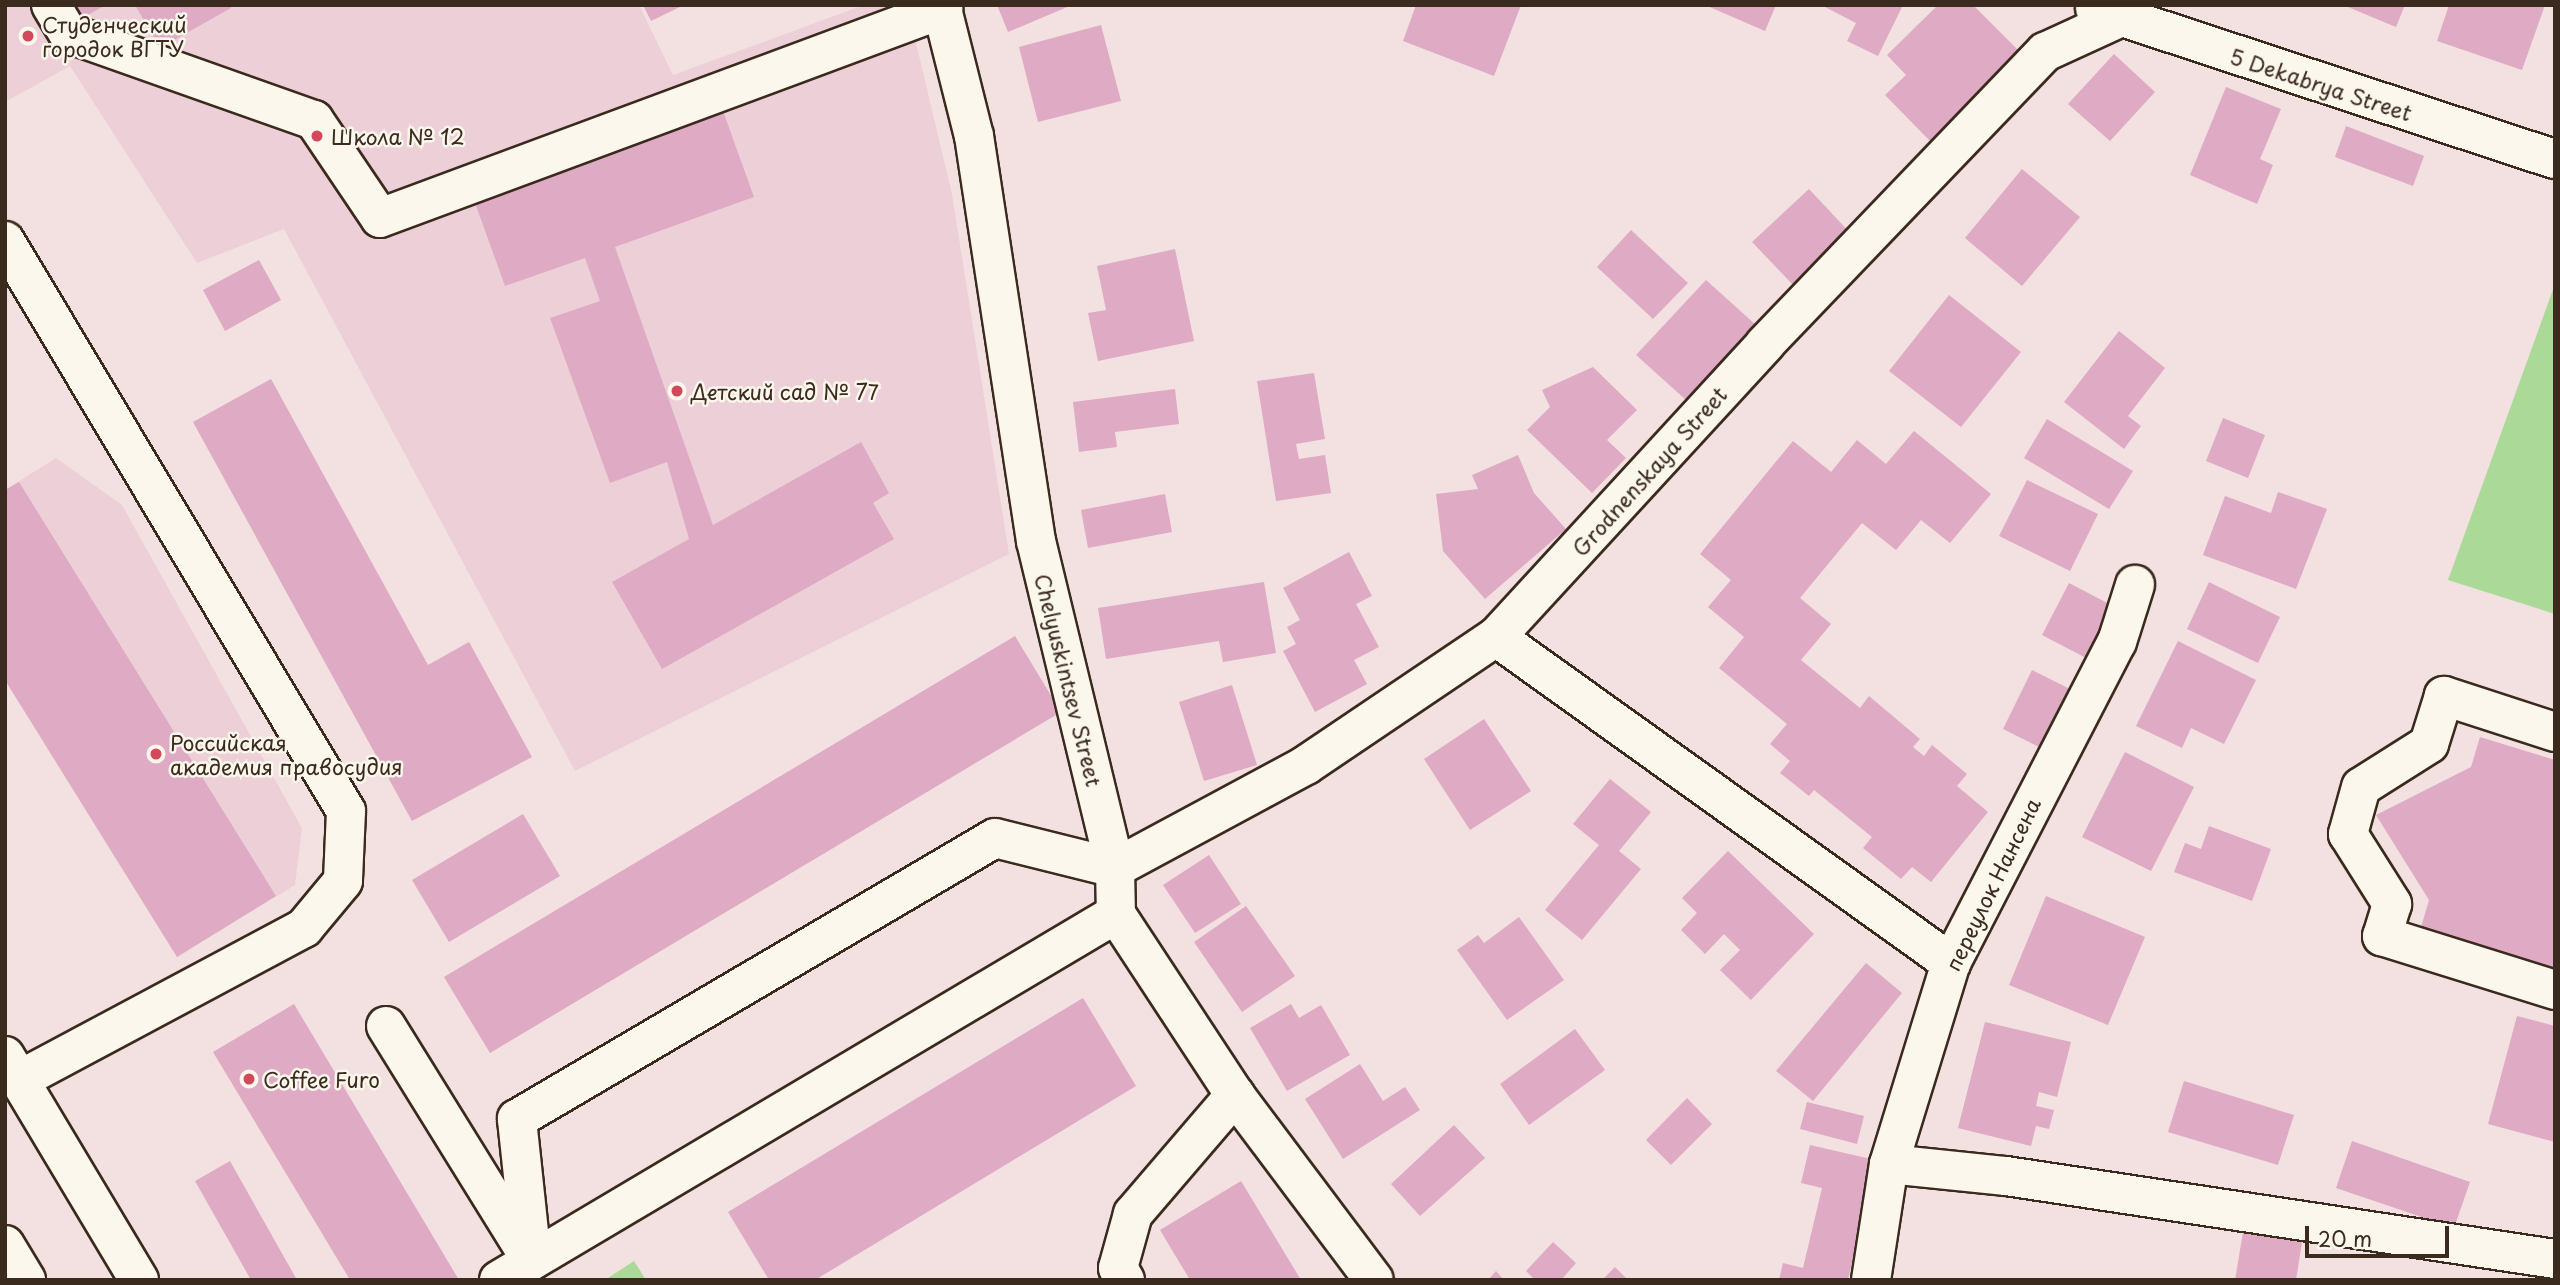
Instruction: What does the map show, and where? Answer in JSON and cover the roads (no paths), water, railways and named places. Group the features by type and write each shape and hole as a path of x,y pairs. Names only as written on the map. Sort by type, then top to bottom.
{"street":[{"path":"51,5 68,33 314,120 380,218 942,7"},
{"name":"Chelyuskintsev Street","path":"942,7 974,136 1036,541 1115,868 1116,914"},
{"name":"Grodnenskaya Street","path":"1115,868 1306,765 1496,637 1765,344 2045,52 2111,9"},
{"name":"5 Dekabrya Street","path":"2111,9 2555,159"},
{"path":"5,241 346,811 343,881 304,928 12,1068 139,1280"},
{"name":"переулок Нансена","path":"1871,1280 1889,1164 1951,963 2117,642 2134,585"},
{"path":"1496,637 1951,963"},
{"path":"2555,732 2444,696 2429,744 2361,787 2348,834 2392,904 2382,936 2555,990"},
{"path":"538,1270 517,1119 995,838 1115,868"},
{"path":"499,1280 538,1270 1116,914 1235,1096 1374,1280"},
{"path":"386,1026 538,1270"},
{"path":"1125,1280 1118,1268 1133,1214 1235,1096"},
{"path":"1889,1164 2006,1176 2555,1259"},
{"path":"5,1245 26,1280"}],"place":[{"name":"Студенческий городок ВГТУ","path":"28,36"},
{"name":"Школа № 12","path":"317,136"},
{"name":"Детский сад № 77","path":"677,391"},
{"name":"Российская академия правосудия","path":"156,754"},
{"name":"Coffee Furo","path":"249,1079"}]}
